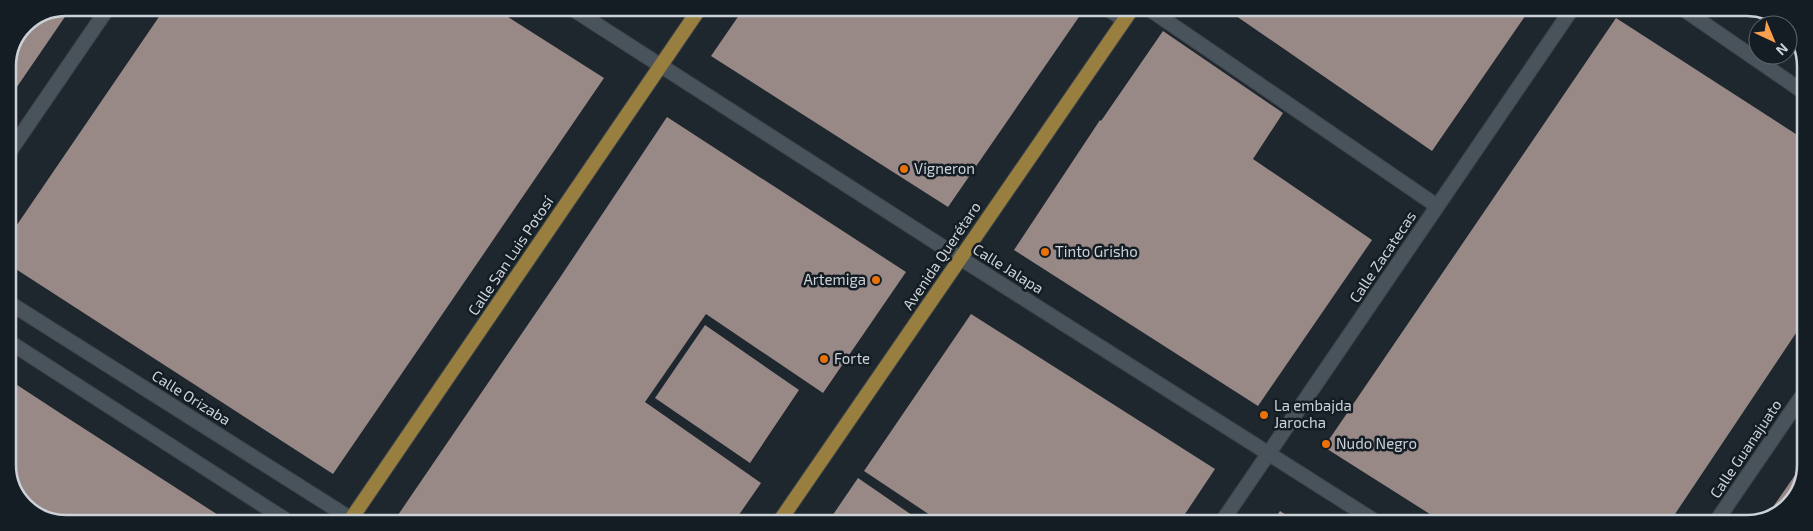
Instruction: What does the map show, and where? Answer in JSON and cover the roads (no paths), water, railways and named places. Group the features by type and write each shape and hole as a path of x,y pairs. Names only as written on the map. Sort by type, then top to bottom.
{"main road":[{"name":"Calle San Luis Potosí","path":"356,515 695,16"},
{"name":"Avenida Querétaro","path":"784,515 1127,16"}],"street":[{"path":"16,142 103,16"},
{"name":"Calle Jalapa","path":"583,16 1365,515"},
{"path":"1159,16 1437,206"},
{"name":"Calle Zacatecas","path":"1226,515 1567,16"},
{"path":"1692,16 1797,88"},
{"name":"Calle Orizaba","path":"16,307 343,515"},
{"path":"16,346 278,515"},
{"name":"Calle Guanajuato","path":"1721,515 1797,403"}],"place":[{"name":"Vigneron","path":"904,169"},
{"name":"Tinto Grisho","path":"1045,252"},
{"name":"Artemiga","path":"876,280"},
{"name":"Forte","path":"824,359"},
{"name":"La embajda Jarocha","path":"1264,415"},
{"name":"Nudo Negro","path":"1326,444"}]}
